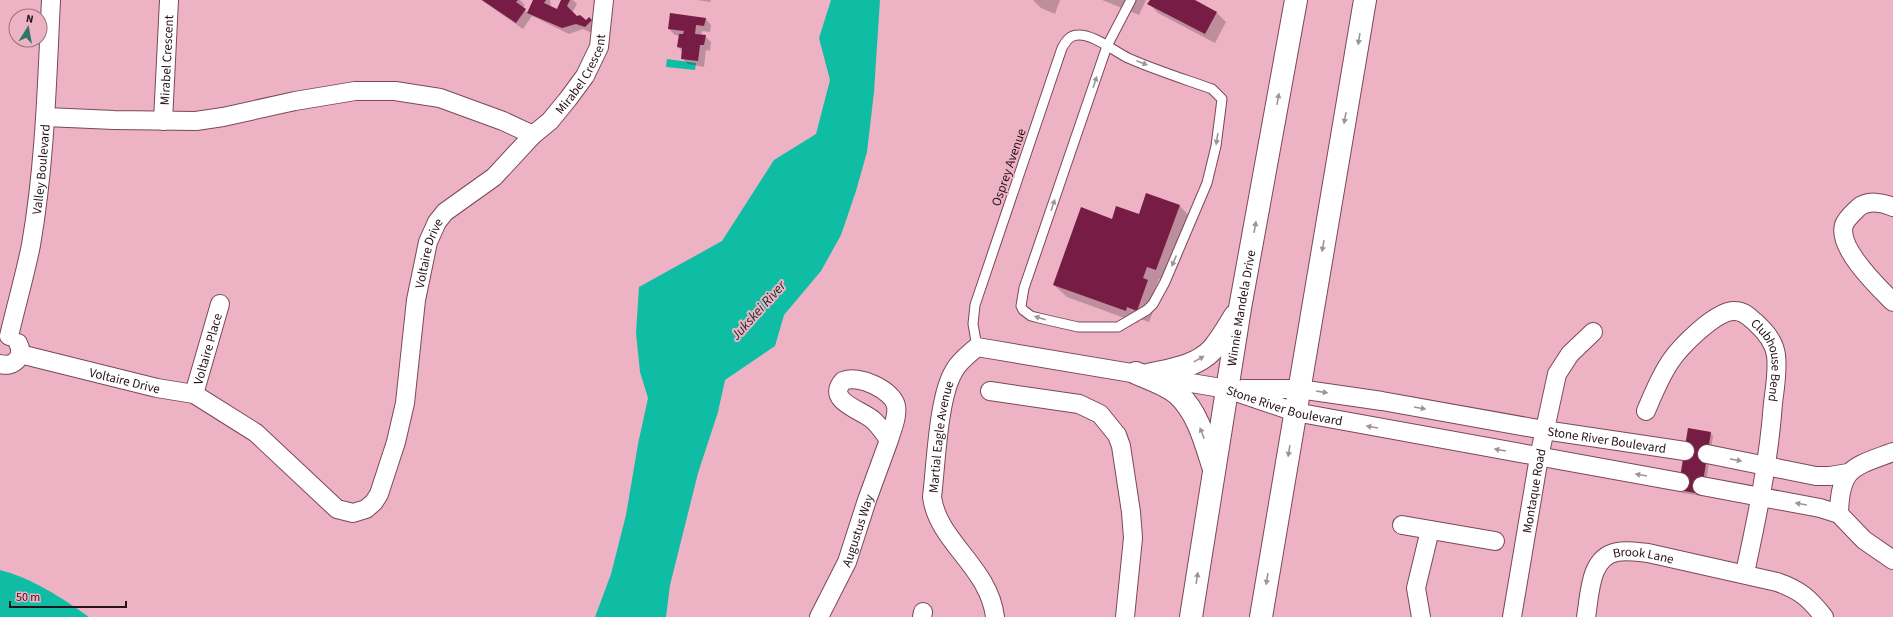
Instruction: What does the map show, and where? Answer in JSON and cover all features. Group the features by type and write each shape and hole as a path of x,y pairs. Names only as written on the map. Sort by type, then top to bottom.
{"main road":[{"name":"Winnie Mandela Drive","path":"1191,617 1240,308 1296,0"},
{"path":"1261,617 1365,0"},
{"path":"1142,374 1188,365 1204,356 1218,343 1240,308"},
{"path":"1142,374 1166,386 1177,394 1190,408 1198,424 1214,469"}],"street":[{"name":"Valley Boulevard","path":"4,336 30,244 46,117 51,0"},
{"name":"Mirabel Crescent","path":"163,121 169,0"},
{"name":"Mirabel Crescent","path":"533,135 550,121 585,76 599,47 604,0"},
{"path":"46,117 196,121 223,117 295,101 355,92 396,91 440,98 503,120 533,135"},
{"name":"Voltaire Drive","path":"20,354 157,388 194,394 256,432 337,509 353,513 366,509 374,502 379,494 396,442 405,403 416,300 428,242 437,222 446,212 494,177 533,135"},
{"path":"1893,207 1885,204 1873,203 1861,206 1852,214 1844,225 1846,244 1858,263 1893,302"},
{"name":"Voltaire Place","path":"194,394 220,304"},
{"name":"Clubhouse Bend","path":"1646,411 1658,382 1682,346 1722,314 1736,311 1746,314 1765,331 1776,354 1772,419 1765,466"},
{"name":"Montaque Road","path":"1512,617 1538,457 1557,374 1560,366 1570,354 1593,332"},
{"path":"0,366 13,363 20,354 17,342 4,336"},
{"path":"977,347 1227,389"},
{"name":"Martial Eagle Avenue","path":"977,347 961,361 954,370 944,394 932,497 934,508 941,523 986,586 994,604 995,617"},
{"name":"Augustus Way","path":"819,617 847,562 867,500 889,440 896,416 894,400 890,394 854,379 846,380 841,384 839,389 839,395 842,401 847,406 864,413 873,420 889,440"},
{"path":"864,413 871,385"},
{"name":"Stone River Boulevard","path":"1227,389 1299,389 1382,401 1544,430 1685,451"},
{"name":"Stone River Boulevard","path":"1227,389 1295,412 1680,482"},
{"path":"990,391 1079,404 1100,414 1116,435 1121,446 1127,485 1132,538 1125,617"},
{"path":"1708,454 1816,476 1830,476 1848,473 1861,464 1893,452"},
{"path":"1745,573 1765,466"},
{"path":"1839,514 1839,498 1848,473"},
{"path":"1702,486 1820,508 1839,514 1864,540 1893,560"},
{"path":"1402,526 1495,541"},
{"path":"1421,617 1416,588 1430,530"},
{"name":"Brook Lane","path":"1586,617 1595,570 1600,561 1607,555 1617,552 1648,553 1745,573 1794,588 1810,600 1824,617"}],"lane":[{"path":"1107,46 1129,58 1212,90 1222,99 1216,146 1207,183 1165,282 1153,304 1147,310 1125,324 1110,329 1078,327 1042,319 1031,316 1021,306 1024,288 1107,46 1131,0"},
{"name":"Osprey Avenue","path":"977,347 973,324 975,305 1062,48 1071,37 1077,35 1091,38 1107,46"}],"water":[{"name":"Jukskei River","path":"831,0 880,0 874,92 867,152 841,235 821,271 784,315 775,346 725,380 718,412 698,473 670,585 666,617 595,617 611,574 626,515 638,444 648,398 640,372 636,333 639,287 722,241 774,160 816,134 830,80 819,38"},
{"path":"667,59 696,63 695,70 666,67"},
{"path":"0,570 35,583 89,617 0,617"}],"building":[{"path":"482,0 518,0 516,2 526,9 516,23"},
{"path":"533,0 546,0 544,3 557,9 561,0 570,0 567,6 577,16 580,15 586,20 589,17 592,20 585,27 576,24 562,28 527,13"},
{"path":"1150,0 1195,0 1217,12 1205,34 1147,4"},
{"path":"670,13 706,18 704,26 696,25 695,34 706,35 704,45 700,45 698,61 681,59 682,48 677,47 679,34 683,34 684,31 668,29"},
{"path":"1146,193 1180,205 1156,270 1147,267 1143,278 1148,280 1137,311 1127,307 1126,311 1053,285 1081,207 1112,219 1116,206 1139,214"},
{"path":"1688,428 1711,432 1701,494 1678,490"}]}
